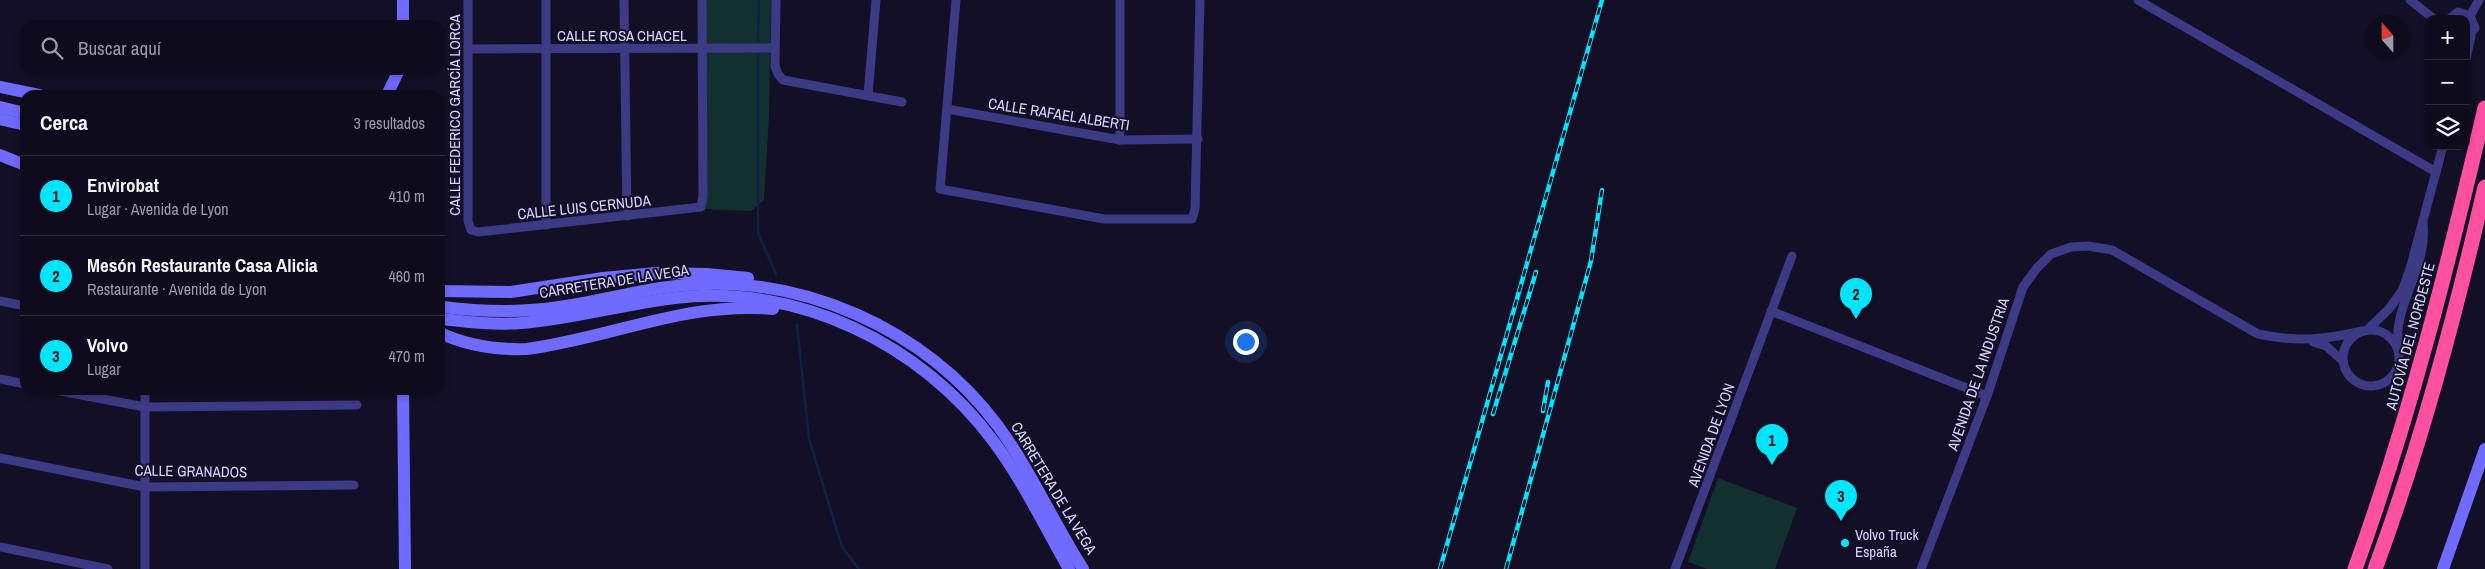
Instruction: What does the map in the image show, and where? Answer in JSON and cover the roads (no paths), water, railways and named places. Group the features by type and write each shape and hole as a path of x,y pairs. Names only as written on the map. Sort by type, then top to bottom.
{"highway":[{"name":"AUTOVÍA DEL NORDESTE","path":"2355,569 2378,506 2409,409 2443,283 2485,108"},
{"path":"2376,569 2427,412 2461,288 2485,187"},
{"path":"2348,569 2378,506"}],"main road":[{"path":"403,0 403,20"},
{"path":"389,90 397,75"},
{"path":"0,87 20,91"},
{"path":"0,107 20,113"},
{"path":"0,119 20,125"},
{"path":"0,155 20,163"},
{"path":"445,291 511,292 626,275 690,273 772,281 811,290 841,307"},
{"name":"CARRETERA DE LA VEGA","path":"445,313 540,310 662,288 700,284 767,288 790,292 841,307 880,325 912,344 948,372 974,397 1016,452 1083,569"},
{"name":"CARRETERA DE LA VEGA","path":"445,314 473,323 520,323 566,318 667,299 704,296 771,301 812,312 857,329 892,348 929,375 963,405 994,441 1011,467 1069,569"},
{"path":"445,335 475,346 499,349 527,349 684,313 715,308 740,307 812,312"},
{"path":"403,395 404,569"},
{"path":"2442,569 2485,449"}],"street":[{"name":"CALLE FEDERICO GARCÍA LORCA","path":"468,0 468,221 471,230"},
{"path":"546,0 546,225"},
{"path":"624,0 626,216"},
{"path":"702,0 702,48"},
{"path":"776,0 775,66 783,80 902,102"},
{"path":"868,95 876,0"},
{"path":"956,0 940,189 1104,218 1192,219 1195,209 1198,140 1200,0"},
{"path":"1120,0 1120,140"},
{"path":"2138,0 2436,172"},
{"path":"2410,0 2429,15"},
{"path":"2470,34 2474,28 2470,16 2479,0"},
{"path":"2454,15 2458,12 2467,15"},
{"name":"CALLE LUIS CERNUDA","path":"471,230 478,232 700,207 703,196 702,48"},
{"name":"CALLE ROSA CHACEL","path":"468,49 775,48"},
{"name":"CALLE RAFAEL ALBERTI","path":"947,109 1120,140 1198,140"},
{"path":"2423,220 2425,237 2422,256 2398,327 2400,353 2396,373 2381,385 2371,387 2354,381 2344,368 2343,360 2347,342 2389,309 2402,291 2442,150"},
{"name":"AVENIDA DE LA INDUSTRIA","path":"1921,569 1986,396 2023,287 2037,268 2052,254 2070,247 2088,246 2112,250 2258,334 2285,340 2311,341"},
{"name":"AVENIDA DE LYON","path":"1675,569 1792,256"},
{"path":"0,301 20,305"},
{"path":"1772,311 1986,396"},
{"path":"2311,341 2364,330 2376,330 2392,338 2400,353"},
{"path":"2311,341 2326,346 2343,360"},
{"path":"0,379 20,383"},
{"path":"81,395 145,407 357,405"},
{"path":"145,395 145,569"},
{"name":"CALLE GRANADOS","path":"0,458 145,487 354,485"},
{"path":"0,547 108,569"}],"waterway":[{"path":"758,41 759,0"},
{"path":"758,53 758,233 776,274"},
{"path":"797,325 809,439 842,547 859,569"}],"railway":[{"path":"1440,569 1602,0"},
{"path":"1506,569 1591,261 1602,190"},
{"path":"1493,414 1536,272"},
{"path":"1543,411 1548,382"}],"place":[{"name":"Mesón Restaurante Casa Alicia","path":"1856,319"},
{"name":"Envirobat","path":"1772,465"},
{"name":"Volvo","path":"1841,521"},
{"name":"Volvo Truck España","path":"1845,543"}]}
